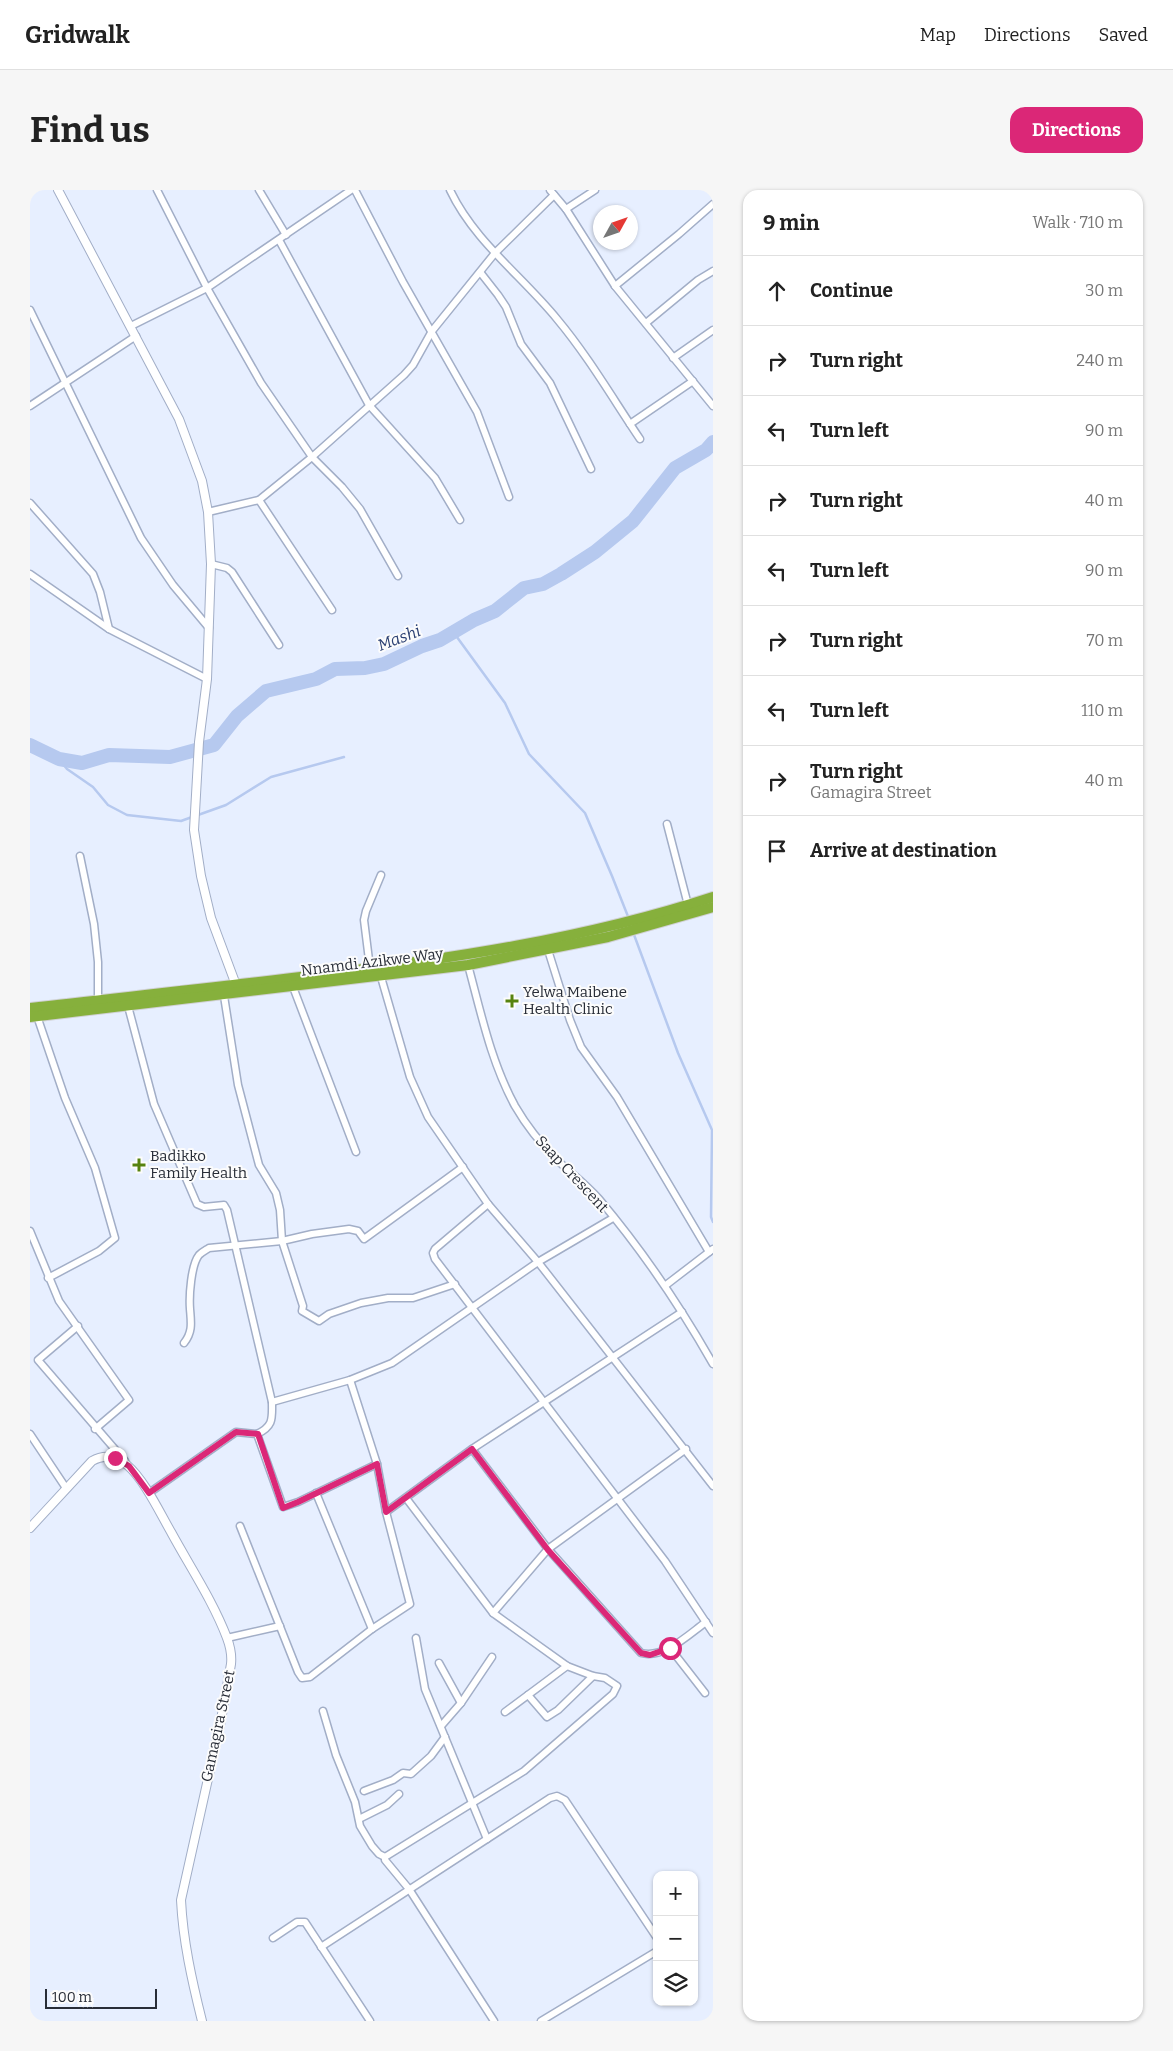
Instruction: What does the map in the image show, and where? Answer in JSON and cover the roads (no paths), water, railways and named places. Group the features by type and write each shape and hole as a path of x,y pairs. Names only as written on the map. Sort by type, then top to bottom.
{"highway":[{"name":"Nnamdi Azikwe Way","path":"32,1014 98,1000 236,985 447,958 535,942 688,905 713,897"},
{"name":"Nnamdi Azikwe Way","path":"32,1014 224,996 468,965 608,937 713,906"}],"street":[{"path":"58,190 186,434 202,481 208,512 211,564 206,679 199,742 194,830 201,876 211,918 236,985"},
{"path":"157,190 207,288 261,384 312,457 342,487 360,509 398,576"},
{"path":"259,190 286,235"},
{"path":"131,326 207,288 351,190"},
{"path":"355,190 477,412 509,497"},
{"path":"450,190 459,208 495,253 557,319 579,348 640,439"},
{"path":"566,209 595,190"},
{"path":"208,512 259,500 312,457 413,365 432,331 495,253 552,193 566,209 615,286 713,406"},
{"path":"615,286 713,204"},
{"path":"279,240 369,405 432,473 460,520"},
{"path":"480,272 506,307 521,344 550,383 591,469"},
{"path":"646,324 698,280 713,272"},
{"path":"30,310 141,538 173,585 209,628"},
{"path":"673,358 713,330"},
{"path":"30,406 136,336"},
{"path":"630,424 693,381"},
{"path":"259,500 332,610"},
{"path":"30,503 92,574 100,592 109,629"},
{"path":"211,564 227,568 232,572 279,645"},
{"path":"30,574 109,629 206,679"},
{"path":"667,824 688,905"},
{"path":"80,856 94,924 98,962 98,1000"},
{"path":"370,968 364,920 381,875"},
{"path":"548,950 570,1020 581,1047 617,1097 711,1251 666,1285"},
{"name":"Saap Crescent","path":"468,965 491,1050 516,1107 535,1135 556,1159 581,1180 666,1285 713,1364"},
{"path":"381,977 410,1077 428,1117 488,1204 538,1262 611,1357 686,1449 713,1486"},
{"path":"293,987 356,1152"},
{"path":"224,996 238,1085 259,1165 276,1193 280,1210 282,1241 303,1306 302,1311 319,1321 329,1314 360,1303 388,1298 413,1298 455,1284"},
{"path":"128,1006 154,1104 197,1204 204,1207 226,1207 272,1402 271,1422 268,1429 258,1434 236,1432 149,1493"},
{"path":"32,1014 95,1168 115,1238 99,1251 48,1278"},
{"path":"184,1343 188,1338 192,1324 190,1308 193,1266 200,1255 209,1248 282,1241 349,1228 358,1231 364,1240 463,1167"},
{"path":"488,1204 433,1253 435,1259 542,1402 666,1561 713,1633"},
{"path":"272,1402 350,1380 392,1363 538,1262 613,1218"},
{"path":"30,1231 59,1301 129,1400 96,1429"},
{"path":"386,1512 472,1449 682,1312"},
{"path":"78,1326 38,1360 129,1466"},
{"path":"240,1526 300,1676 306,1679 372,1629 410,1604 386,1512 377,1464 350,1380"},
{"path":"30,1434 66,1488"},
{"path":"258,1434 283,1508 377,1464"},
{"path":"472,1449 548,1550 641,1653 650,1655 670,1648 706,1622"},
{"path":"493,1613 548,1550 686,1449"},
{"path":"30,1528 84,1467 99,1457 115,1458 129,1466"},
{"name":"Gamagira Street","path":"129,1466 149,1493 215,1611 227,1638 232,1656 220,1725 181,1900 182,1921 192,1984 202,2021"},
{"path":"316,1493 372,1629"},
{"path":"385,1857 524,1771 587,1717 617,1688 617,1686 605,1678 593,1676 568,1666 493,1613 406,1498"},
{"path":"227,1638 280,1626"},
{"path":"416,1638 425,1689 487,1839"},
{"path":"670,1648 705,1693"},
{"path":"441,1726 461,1703 492,1657"},
{"path":"438,1663 461,1703"},
{"path":"505,1712 568,1666"},
{"path":"528,1695 547,1717 558,1710 593,1676"},
{"path":"324,1711 336,1755 355,1802 360,1826 378,1854 385,1857 385,1860 409,1889 494,2021"},
{"path":"364,1791 393,1780 403,1773 411,1774 430,1756 445,1737"},
{"path":"359,1819 387,1805 399,1794"},
{"path":"321,1947 550,1798 557,1796 565,1800 653,1932"},
{"path":"273,1938 302,1921 307,1925 370,2021"},
{"path":"540,2021 653,1953"}],"waterway":[{"name":"Mashi","path":"30,745 59,759 82,763 109,755 170,757 214,745 237,716 266,691 316,679 335,669 365,668 384,664 422,646 440,640 474,620 495,611 524,588 543,584 561,574 595,552 633,521 675,468 706,450 713,442"},
{"path":"454,633 505,703 529,754 585,813 629,919"},
{"path":"198,815 226,805 271,777 344,757"},
{"path":"59,759 67,769 93,787 108,805 127,815 181,821 192,817"},
{"path":"633,932 678,1053 712,1130 711,1217 713,1222"}],"place":[{"name":"Yelwa Maibene Health Clinic","path":"512,1001"},
{"name":"Badikko Family Health","path":"139,1165"}]}
